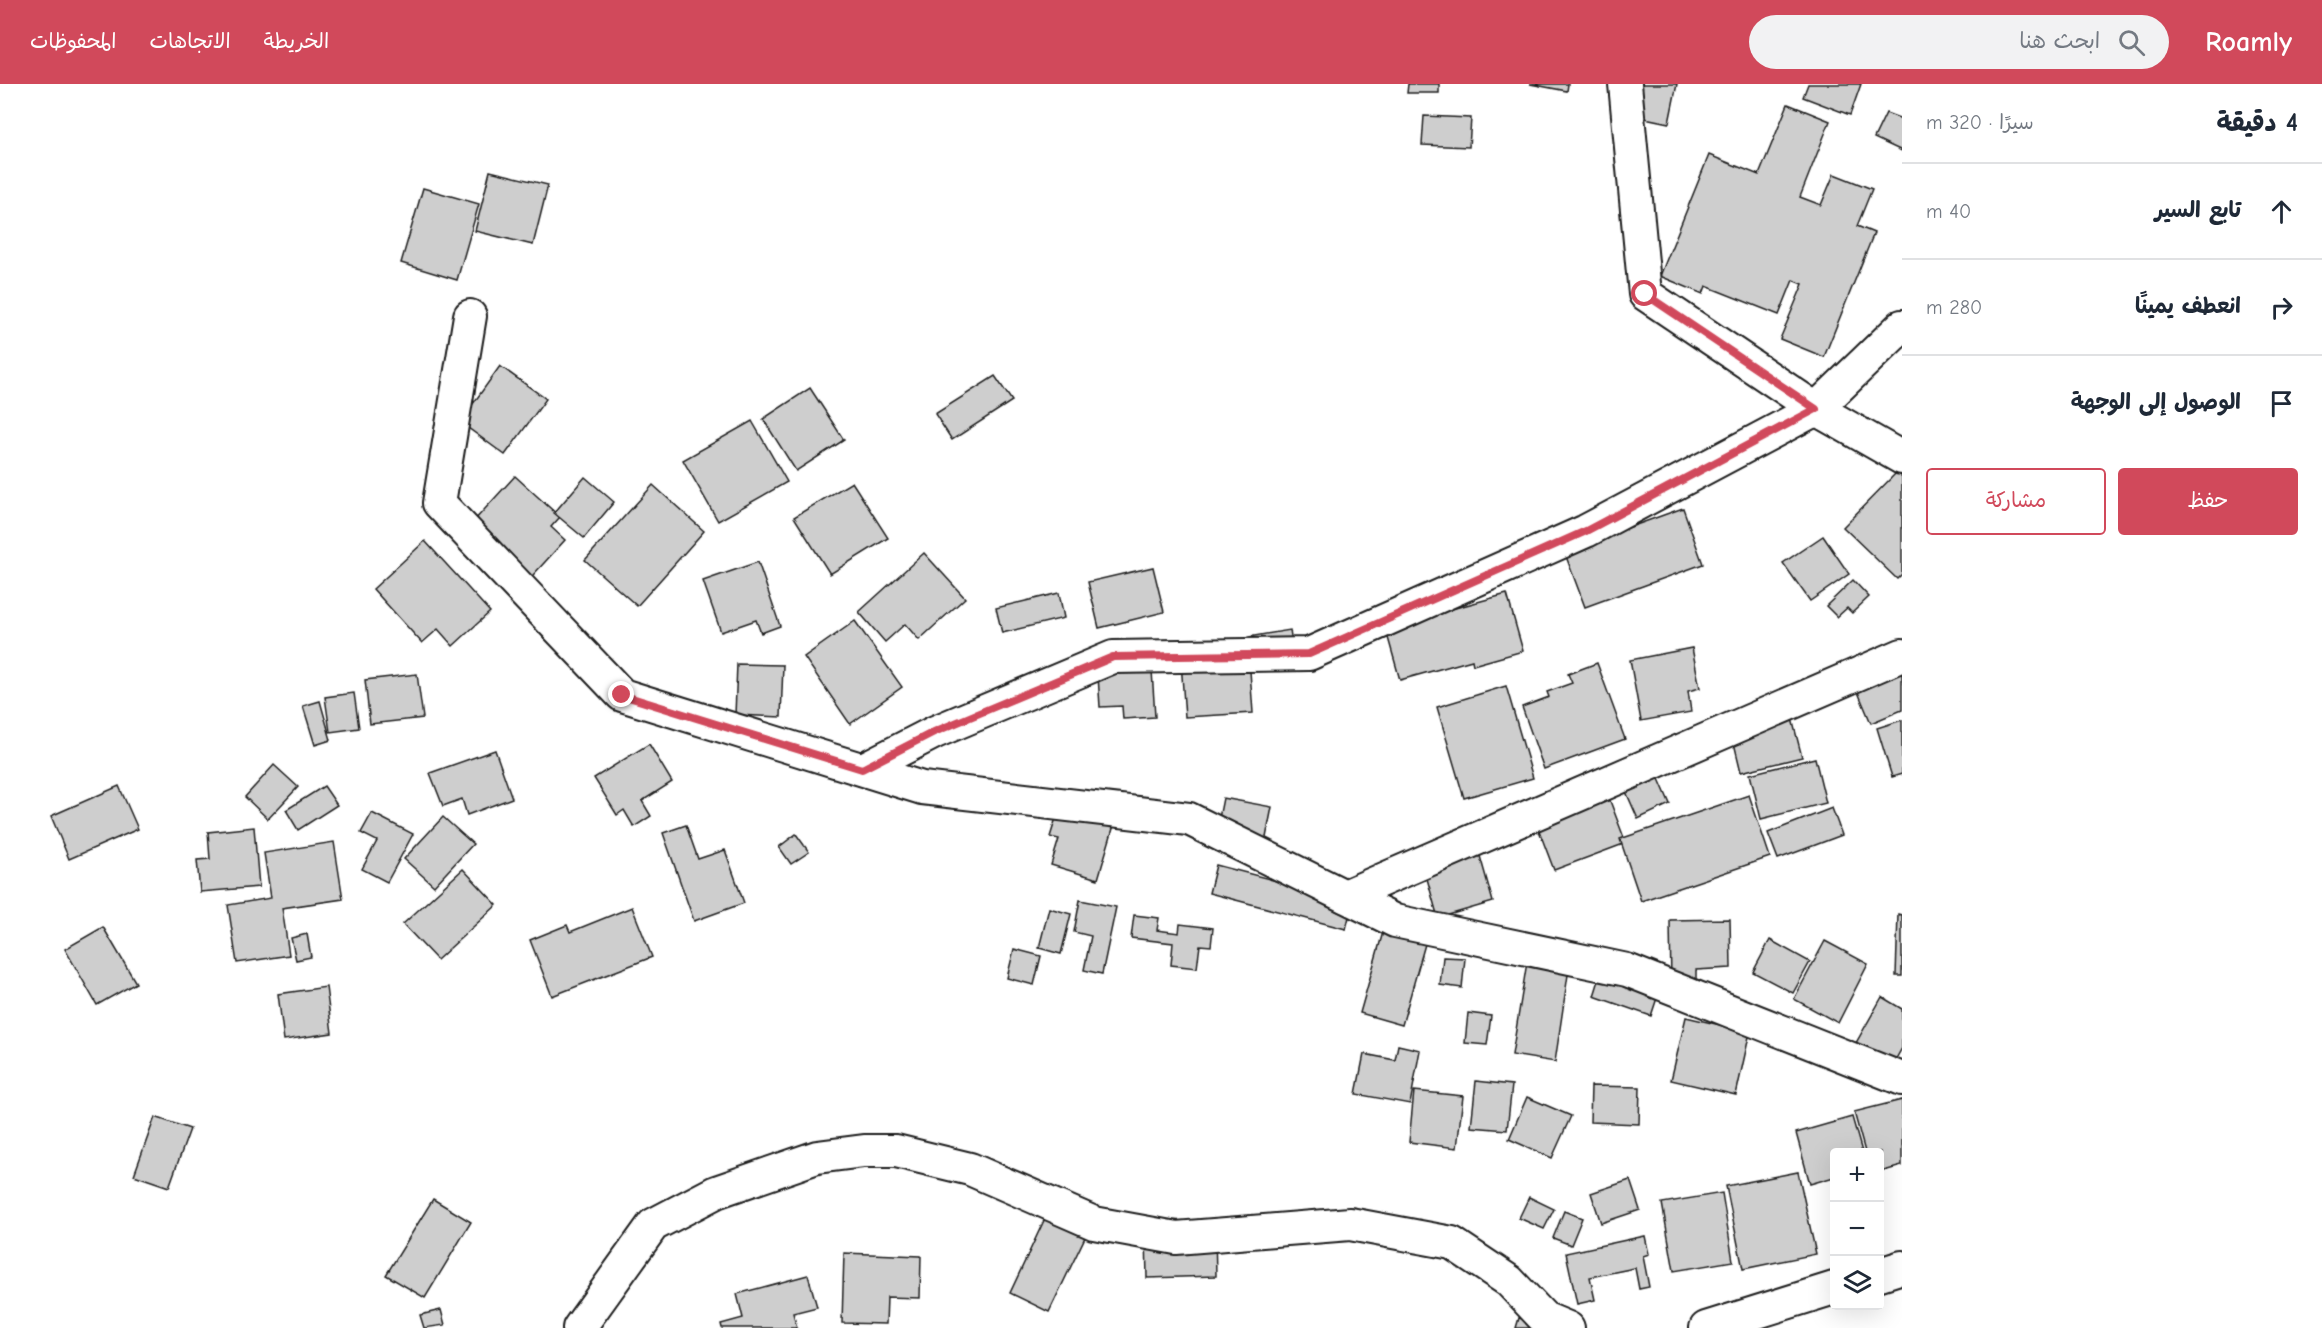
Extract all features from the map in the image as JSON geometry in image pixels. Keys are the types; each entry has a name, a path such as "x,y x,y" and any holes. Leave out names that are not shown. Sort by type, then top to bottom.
{"street":[{"path":"1625,84 1645,294 1816,409 1902,458"},
{"path":"470,316 439,503 622,695 922,788 1189,819 1395,921 1627,970 1902,1080"},
{"path":"862,769 934,732 1113,657 1309,654 1586,531 1816,409 1902,326"},
{"path":"1346,896 1902,656"},
{"path":"579,1328 653,1225 728,1188 817,1157 864,1151 896,1151 970,1169 1094,1223 1176,1238 1350,1224 1452,1243 1509,1281 1544,1318 1569,1328"},
{"path":"1884,1273 1902,1267"},
{"path":"1706,1328 1830,1289"}],"building":[{"path":"1408,84 1439,84 1439,93 1407,93"},
{"path":"1530,84 1568,84 1567,91"},
{"path":"1617,84 1677,84 1669,123 1611,111"},
{"path":"1808,84 1861,84 1850,115 1803,97"},
{"path":"1788,104 1830,121 1800,197 1821,205 1834,174 1872,189 1857,226 1874,233 1824,357 1780,339 1803,284 1793,280 1779,315 1706,286 1703,294 1660,276 1709,155 1759,175"},
{"path":"1886,113 1902,119 1902,151 1874,138"},
{"path":"1424,116 1471,118 1469,147 1422,145"},
{"path":"490,171 548,185 533,245 475,231"},
{"path":"423,188 479,204 457,280 401,263"},
{"path":"500,366 546,399 505,455 460,422"},
{"path":"995,376 1012,401 952,440 935,414"},
{"path":"810,388 844,440 796,471 763,419"},
{"path":"752,421 787,482 718,521 683,460"},
{"path":"1897,472 1902,477 1902,574 1897,579 1843,527"},
{"path":"515,476 560,517 551,527 565,540 523,586 463,533"},
{"path":"585,477 614,502 584,538 554,513"},
{"path":"852,482 888,538 830,574 794,517"},
{"path":"653,485 704,531 637,606 585,560"},
{"path":"1683,508 1703,564 1585,607 1564,551"},
{"path":"1823,536 1849,574 1810,601 1783,563"},
{"path":"425,541 490,612 453,646 438,629 422,643 373,589"},
{"path":"924,553 965,598 919,640 905,624 885,642 859,612"},
{"path":"758,562 780,626 761,633 756,620 721,632 703,581"},
{"path":"1153,567 1164,612 1099,628 1088,582"},
{"path":"1853,580 1869,597 1852,613 1847,608 1837,617 1826,606"},
{"path":"1059,593 1064,618 1002,633 996,608"},
{"path":"1507,594 1523,651 1473,665 1472,660 1400,680 1385,627"},
{"path":"855,621 902,687 850,724 804,657"},
{"path":"1290,630 1293,649 1251,656 1248,637"},
{"path":"1248,643 1253,713 1185,717 1180,648"},
{"path":"1692,648 1700,688 1688,691 1691,712 1641,721 1630,660"},
{"path":"1151,655 1155,717 1123,719 1122,706 1100,707 1097,659"},
{"path":"1597,663 1625,739 1544,769 1522,707 1549,697 1547,692 1572,683 1568,674"},
{"path":"737,664 783,665 781,717 735,715"},
{"path":"1902,666 1902,710 1871,723 1855,685"},
{"path":"417,674 423,718 370,724 365,680"},
{"path":"1506,686 1533,778 1464,798 1437,707"},
{"path":"354,693 359,728 330,732 325,697"},
{"path":"320,701 331,740 315,745 303,706"},
{"path":"1789,707 1802,757 1741,772 1729,722"},
{"path":"1902,720 1902,774 1892,777 1877,728"},
{"path":"649,744 672,782 642,801 651,816 634,827 624,810 617,815 594,778"},
{"path":"495,750 512,798 467,815 462,799 443,806 430,773"},
{"path":"1815,758 1826,803 1761,819 1750,774"},
{"path":"274,765 298,787 268,819 245,797"},
{"path":"1656,772 1670,804 1638,819 1624,787"},
{"path":"1604,785 1626,843 1554,870 1532,812"},
{"path":"119,786 138,829 69,859 51,816"},
{"path":"324,786 337,805 298,830 286,810"},
{"path":"1749,795 1770,857 1641,901 1620,839"},
{"path":"1223,798 1272,807 1263,853 1214,843"},
{"path":"1062,799 1117,815 1098,879 1051,865 1059,839 1050,837"},
{"path":"1832,808 1842,835 1778,859 1768,833"},
{"path":"372,813 413,834 387,882 362,869 377,841 361,833"},
{"path":"443,817 473,844 434,886 404,859"},
{"path":"686,825 698,859 725,850 744,903 694,921 663,833"},
{"path":"254,827 259,887 200,892 197,860 210,859 208,832"},
{"path":"796,834 809,852 791,864 779,847"},
{"path":"334,842 343,899 282,908 289,955 237,963 228,905 271,898 264,853"},
{"path":"1476,842 1493,902 1438,918 1421,857"},
{"path":"1216,865 1353,901 1346,929 1209,893"},
{"path":"463,869 497,905 437,960 403,924"},
{"path":"1080,900 1116,907 1102,974 1084,970 1091,936 1074,932"},
{"path":"632,907 652,957 552,996 530,940 567,925 570,932"},
{"path":"1049,908 1071,914 1061,954 1039,948"},
{"path":"1898,914 1902,915 1902,976 1896,976"},
{"path":"1134,915 1159,918 1157,930 1179,933 1180,924 1213,928 1211,946 1200,945 1197,968 1171,965 1173,943 1131,938"},
{"path":"1730,919 1731,968 1696,970 1696,982 1671,983 1670,920"},
{"path":"103,927 136,983 97,1005 65,949"},
{"path":"1383,932 1425,944 1402,1025 1360,1013"},
{"path":"307,934 311,957 296,960 291,938"},
{"path":"1770,940 1810,962 1793,993 1753,972"},
{"path":"1825,941 1868,964 1838,1023 1794,999"},
{"path":"1014,949 1041,956 1034,985 1007,978"},
{"path":"1443,957 1465,958 1462,988 1440,985"},
{"path":"1527,962 1569,968 1555,1062 1512,1055"},
{"path":"1600,977 1657,998 1651,1016 1594,996"},
{"path":"326,987 332,1033 284,1040 278,994"},
{"path":"1882,997 1902,1009 1902,1048 1889,1071 1852,1050"},
{"path":"1468,1013 1491,1016 1487,1045 1465,1043"},
{"path":"1686,1017 1750,1032 1736,1095 1671,1080"},
{"path":"1398,1045 1420,1050 1410,1104 1356,1094 1364,1054 1395,1060"},
{"path":"1476,1081 1512,1085 1507,1130 1471,1127"},
{"path":"1591,1086 1640,1087 1639,1124 1590,1122"},
{"path":"1414,1091 1463,1096 1457,1148 1409,1142"},
{"path":"1527,1097 1571,1116 1552,1158 1509,1139"},
{"path":"1902,1100 1902,1166 1884,1171 1884,1148 1864,1148 1854,1112"},
{"path":"155,1117 190,1129 169,1187 134,1175"},
{"path":"1852,1117 1861,1148 1830,1148 1830,1178 1810,1184 1796,1133"},
{"path":"1798,1172 1816,1254 1743,1269 1726,1186"},
{"path":"1630,1180 1640,1210 1601,1223 1591,1193"},
{"path":"1722,1193 1733,1261 1674,1271 1662,1203"},
{"path":"1529,1197 1554,1209 1544,1229 1519,1218"},
{"path":"433,1199 471,1222 425,1298 386,1275"},
{"path":"1564,1211 1582,1218 1571,1245 1553,1238"},
{"path":"1047,1214 1087,1233 1049,1312 1010,1293"},
{"path":"1215,1233 1216,1276 1147,1278 1146,1235"},
{"path":"1645,1236 1649,1254 1643,1256 1649,1287 1639,1289 1635,1268 1590,1277 1595,1300 1577,1304 1566,1253"},
{"path":"844,1253 921,1256 920,1298 887,1297 886,1324 842,1323"},
{"path":"808,1275 817,1307 793,1313 797,1328 722,1328 721,1324 743,1318 737,1294"},
{"path":"441,1310 445,1325 424,1328 420,1315"},
{"path":"1519,1318 1553,1327 1553,1328 1516,1328"}],"route":[{"path":"622,695 862,769 934,732 1113,657 1309,654 1586,531 1816,409 1645,294"}]}
